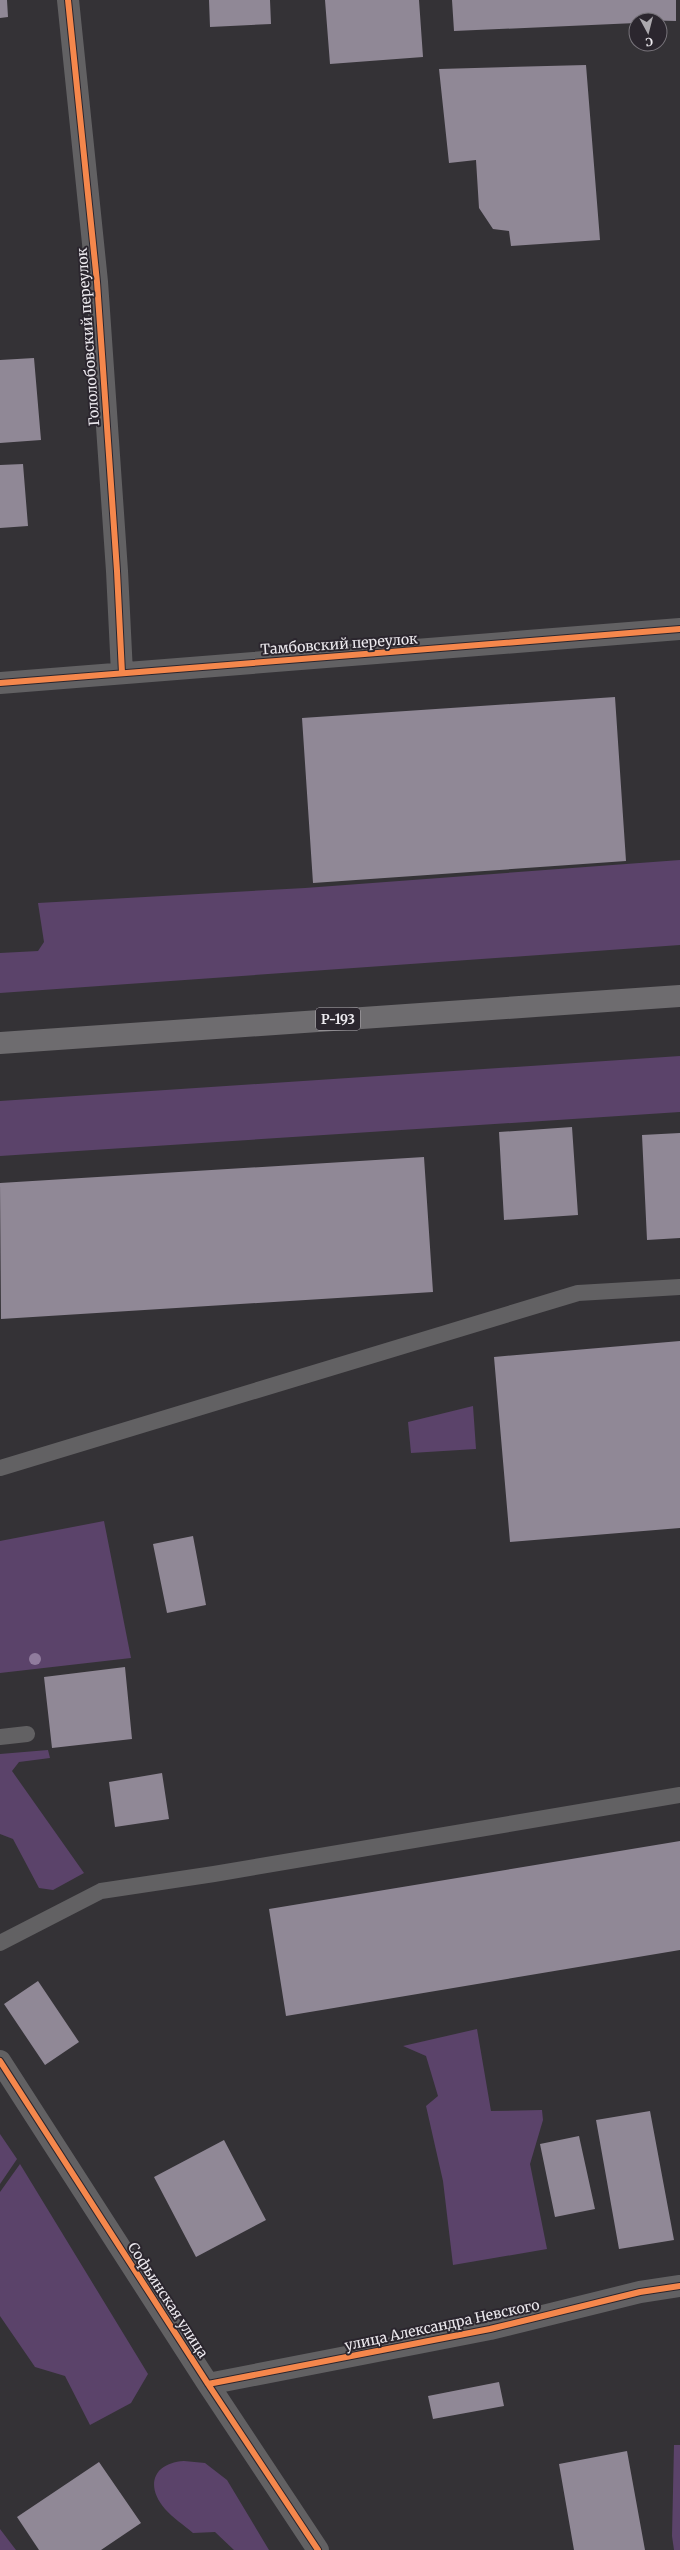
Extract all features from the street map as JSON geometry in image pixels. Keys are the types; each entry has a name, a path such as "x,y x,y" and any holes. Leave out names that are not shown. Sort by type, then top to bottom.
{"highway":[{"name":"Р-193","path":"0,1043 680,996"}],"street":[{"name":"Гололобовский переулок","path":"68,0 97,282 117,571 122,673"},
{"name":"Тамбовский переулок","path":"0,683 680,629"},
{"name":"Софьинская улица","path":"0,2061 208,2384 318,2550"},
{"name":"улица Александра Невского","path":"208,2384 490,2329 640,2292 680,2286"}],"lane":[{"path":"0,1468 578,1294 680,1287"},
{"path":"0,1737 26,1734"},
{"path":"0,1943 101,1891 214,1874 680,1795"}],"shaded area":[{"path":"680,860 680,945 0,993 0,953 38,951 44,942 38,903 305,888"},
{"path":"680,1056 680,1112 0,1156 0,1101"},
{"path":"473,1406 476,1449 411,1453 408,1422"},
{"path":"104,1521 131,1658 0,1673 0,1541"},
{"path":"48,1750 50,1758 19,1762 12,1771 84,1873 53,1890 39,1888 13,1839 0,1834 0,1754"},
{"path":"477,2029 491,2111 542,2110 543,2120 530,2164 547,2249 453,2265 443,2181 426,2106 438,2096 426,2056 403,2046"},
{"path":"0,2134 17,2159 0,2184"},
{"path":"20,2164 148,2374 131,2403 90,2425 65,2376 35,2367 0,2316 0,2192"},
{"path":"674,2445 680,2445 680,2550 674,2550 672,2536"},
{"path":"184,2461 205,2463 227,2480 269,2550 234,2550 215,2532 193,2533 165,2509 155,2492 155,2477 165,2466"},
{"path":"0,2529 16,2550 0,2550"}],"building":[{"path":"0,0 7,0 8,17 0,18"},
{"path":"209,0 270,0 271,24 210,27"},
{"path":"325,0 419,0 423,57 330,64"},
{"path":"452,0 676,0 676,21 668,21 668,12 628,12 628,23 454,31"},
{"path":"586,65 600,240 511,246 509,231 493,229 479,208 476,160 449,163 439,69"},
{"path":"34,358 41,440 0,443 0,360"},
{"path":"23,464 28,526 0,528 0,465"},
{"path":"615,697 626,861 313,883 302,718"},
{"path":"572,1127 578,1215 504,1220 499,1132"},
{"path":"680,1133 680,1238 647,1240 642,1135"},
{"path":"424,1157 433,1292 1,1319 0,1183"},
{"path":"680,1341 680,1528 510,1542 494,1357"},
{"path":"193,1536 206,1605 167,1613 153,1544"},
{"path":"125,1667 132,1739 52,1748 44,1677"},
{"path":"162,1773 169,1819 115,1827 109,1782"},
{"path":"680,1841 680,1950 286,2016 269,1909"},
{"path":"38,1981 79,2042 45,2065 4,2004"},
{"path":"650,2111 674,2240 619,2249 596,2120"},
{"path":"579,2136 595,2209 555,2217 540,2144"},
{"path":"224,2140 266,2220 196,2257 154,2177"},
{"path":"499,2382 504,2406 433,2419 428,2396"},
{"path":"627,2451 645,2550 574,2550 559,2464"},
{"path":"99,2462 141,2523 101,2550 39,2550 17,2517"}],"cycle path":[{"path":"68,0 97,282 117,571 122,673"},
{"path":"0,683 680,629"},
{"path":"0,2061 208,2384 318,2550"},
{"path":"208,2384 490,2329 640,2292 680,2286"}]}
